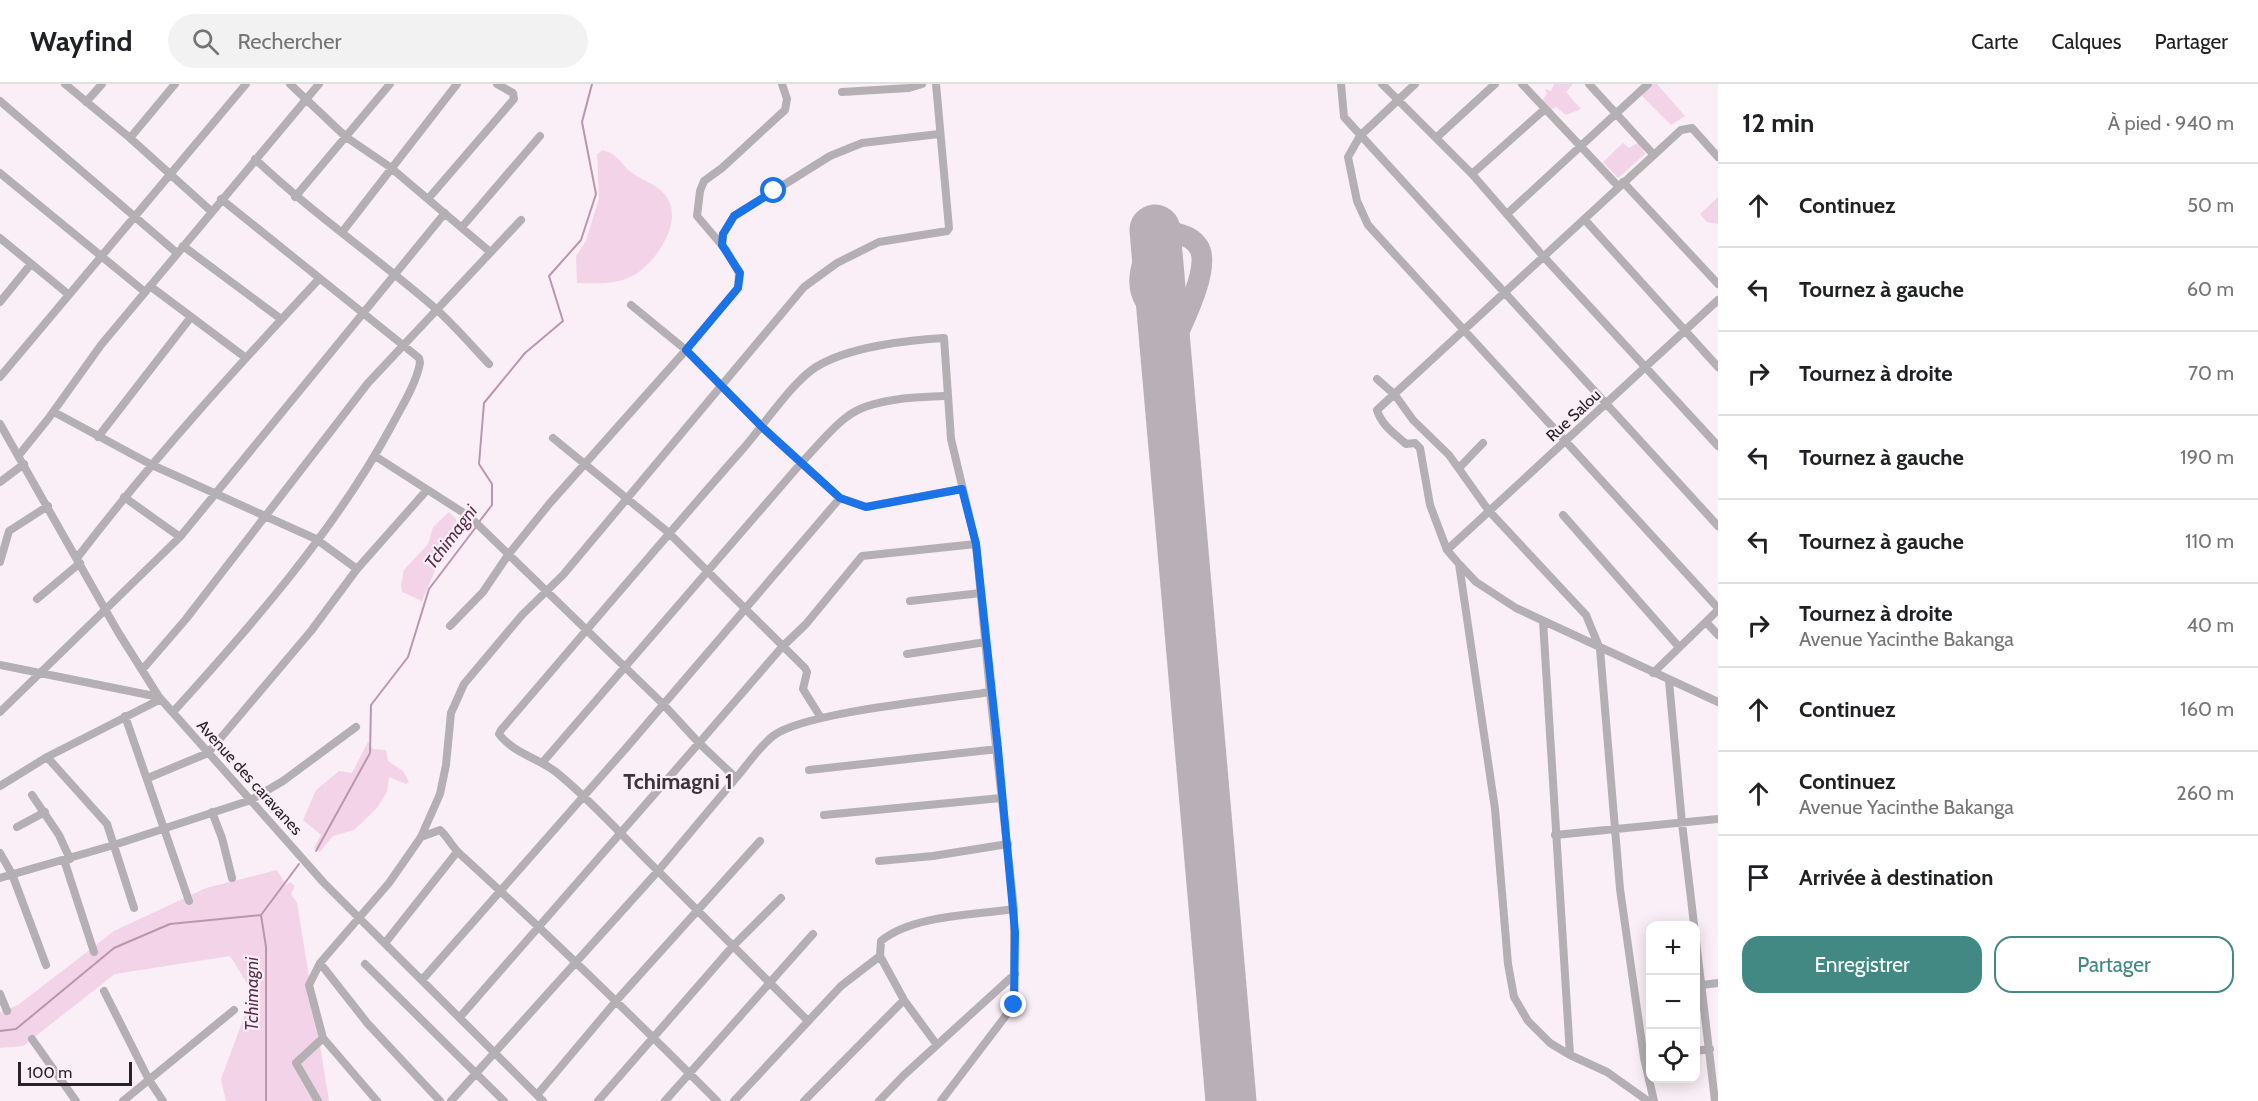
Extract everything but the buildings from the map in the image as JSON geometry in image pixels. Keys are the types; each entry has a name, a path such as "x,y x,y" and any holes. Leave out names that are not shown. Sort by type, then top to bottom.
{"street":[{"path":"65,84 211,210"},
{"path":"86,102 102,84"},
{"path":"130,138 175,84"},
{"path":"0,377 246,84"},
{"path":"290,84 346,137 390,167 489,251"},
{"path":"19,455 54,412 101,345 211,210 320,84"},
{"path":"295,197 390,84"},
{"path":"343,231 390,167 457,84"},
{"path":"428,199 514,99 513,93 497,84"},
{"path":"450,626 483,592 508,555 585,462 686,350 738,288 740,273 722,245 707,231 697,216 700,191 704,181 736,156 785,110 787,99 782,84"},
{"path":"842,92 909,88 922,84"},
{"path":"377,1101 323,1038 309,985 320,963 389,883 421,837 440,794 446,765 451,713 456,698 464,684 545,590 563,575 804,287 856,251 879,242 947,231 949,228 936,84"},
{"path":"1341,84 1344,117 1360,136 1718,526"},
{"path":"1382,84 1472,174 1543,256 1718,446"},
{"path":"1415,84 1360,136 1348,157 1357,201 1368,225 1462,331 1568,441 1718,609 1653,673"},
{"path":"1436,138 1495,84"},
{"path":"1522,84 1579,148 1621,184 1718,284"},
{"path":"1589,84 1653,154"},
{"path":"1507,214 1648,84"},
{"path":"0,101 135,216 281,320"},
{"path":"1472,174 1545,109"},
{"path":"1718,157 1688,127 1681,130 1377,410 1380,420 1406,444 1415,443 1420,448 1430,505 1447,550 1492,594 1600,649 1718,702"},
{"path":"722,245 723,234 734,216 830,156 862,143 939,134"},
{"path":"462,227 540,136"},
{"path":"255,159 295,197 343,231 436,309 489,364"},
{"path":"0,173 101,254 246,358"},
{"path":"172,712 262,610 316,539 375,456 419,368 419,358 221,199"},
{"path":"0,712 180,537 445,213"},
{"path":"142,670 186,619 264,516 402,345 489,251 521,220"},
{"path":"1585,220 1718,367"},
{"path":"0,238 68,294"},
{"path":"0,302 31,264"},
{"path":"37,599 78,561 124,497 319,279"},
{"name":"Rue Salou","path":"1447,550 1568,441 1645,366 1718,300"},
{"path":"632,305 686,350 762,427 840,498 866,507 962,489"},
{"path":"98,437 191,317"},
{"path":"807,1020 556,772 523,754 499,734 806,374 824,362 873,348 944,338 951,439 976,544 1014,909 1015,974 1014,1005 940,1101"},
{"path":"1377,379 1395,395 1413,420 1459,468 1489,511 1586,615 1597,635 1600,649 1613,829 1646,1050"},
{"path":"542,763 802,462 848,416 860,409 918,397 947,396"},
{"path":"54,412 152,465 316,539 357,569"},
{"name":"Avenue des caravanes","path":"0,423 106,611 160,698 324,883 540,1098"},
{"path":"553,438 669,533 805,668 807,672 803,688 821,718"},
{"path":"1459,468 1484,443"},
{"path":"375,456 426,491 470,517 736,778"},
{"path":"0,482 24,464"},
{"path":"148,778 208,753 311,632 357,569 426,491"},
{"path":"124,497 180,537"},
{"path":"422,980 840,498"},
{"path":"0,562 9,531 48,506"},
{"path":"1563,515 1679,647"},
{"path":"460,1017 618,833 782,647 806,624 862,556 976,544"},
{"path":"1459,564 1495,809 1512,989 1535,1029 1570,1055 1607,1072 1648,1101"},
{"path":"909,601 981,593"},
{"path":"1543,621 1570,1055"},
{"path":"1706,622 1718,635"},
{"path":"907,654 986,642"},
{"path":"0,665 160,698"},
{"path":"1669,681 1682,823 1702,986 1712,1043 1716,1100"},
{"path":"451,1101 576,964 773,736 821,718 990,692"},
{"path":"0,786 47,757 160,698"},
{"path":"125,716 189,901"},
{"path":"0,878 114,845 251,800 283,781 356,727"},
{"path":"809,770 998,749"},
{"path":"47,757 107,824 134,908"},
{"path":"32,795 45,812 67,859 94,952"},
{"path":"824,815 1001,798"},
{"path":"17,827 45,812"},
{"path":"212,812 222,838 232,878"},
{"path":"1555,835 1718,819"},
{"path":"421,837 440,830 457,852 539,926 717,1101"},
{"path":"540,1098 616,1000 760,841"},
{"path":"879,861 933,856 1008,844"},
{"path":"385,943 457,852"},
{"path":"0,853 12,874 46,965"},
{"path":"598,1101 733,946 781,898"},
{"path":"937,1046 904,1000 880,956 881,941 893,931 924,922 1014,909"},
{"path":"665,1101 813,934"},
{"path":"734,1101 841,986 880,956"},
{"path":"320,963 368,1024 440,1101"},
{"path":"365,964 504,1101"},
{"path":"879,1101 1015,974"},
{"path":"1702,986 1718,983"},
{"path":"104,991 149,1080 163,1101"},
{"path":"0,994 7,1011"},
{"path":"804,1101 904,1000"},
{"path":"123,1101 234,1010"},
{"path":"318,1101 296,1063 323,1038"},
{"path":"32,1039 76,1101"},
{"path":"1651,1083 1654,1101"}],"shaded area":[{"path":"1554,84 1573,84 1566,92 1581,109 1566,115 1556,107 1552,109 1556,115 1541,102 1547,94 1545,89 1551,91"},
{"path":"1653,84 1657,84 1685,116 1671,125 1640,94"},
{"path":"1639,142 1645,154 1618,178 1603,162 1623,143 1629,148"},
{"path":"603,150 616,157 631,172 665,194 672,209 671,221 663,245 646,266 637,273 616,282 577,283 576,256 586,241 599,198 597,154"},
{"path":"1718,197 1718,224 1707,222 1700,214"},
{"path":"449,512 456,519 456,523 421,603 420,600 402,592 404,570 428,544 433,527"},
{"path":"368,742 373,749 386,750 388,761 403,771 409,782 406,784 389,777 387,792 377,808 354,830 333,836 320,852 314,848 321,835 303,820 316,790 339,771 352,773"},
{"path":"277,870 286,885 290,882 295,886 291,894 297,903 329,1101 226,1101 221,1079 253,993 230,956 115,974 23,1046 0,1048 0,1012 18,1005 114,931 206,888"}],"waterway":[{"name":"Tchimagni","path":"479,522 492,505 492,484 479,464 484,403 525,353 563,321 549,276 581,240 596,194 582,122 592,84"},
{"name":"Tchimagni","path":"316,851 370,753 371,705 408,657 429,589 476,527"},
{"name":"Tchimagni","path":"266,1101 266,947 261,915 299,864"},
{"path":"0,1031 16,1029 114,948 170,924 261,915"}],"taxiway":[{"path":"1163,319 1151,309 1144,299 1140,278 1145,255 1155,230 1190,238 1198,246 1202,256 1198,285 1166,360"}],"runway":[{"path":"1155,230 1231,1101"}],"district":[{"name":"Tchimagni 1","path":"678,781"}],"route":[{"path":"774,191 734,216 728,224 723,234 722,245 740,273 738,288 686,350 762,427 840,498 866,507 962,489 976,544 990,692 998,749 1001,798 1008,844 1016,953 1014,1005"}]}
